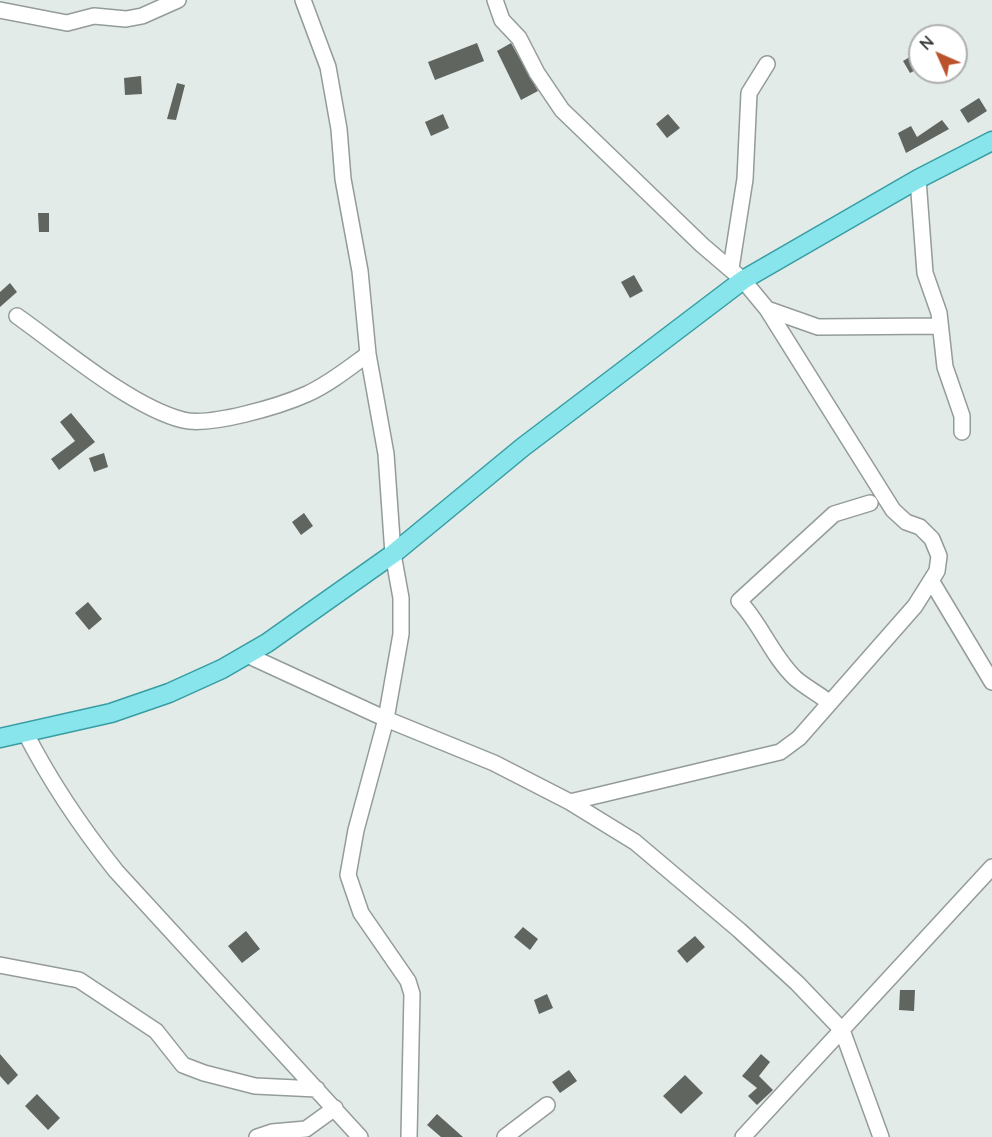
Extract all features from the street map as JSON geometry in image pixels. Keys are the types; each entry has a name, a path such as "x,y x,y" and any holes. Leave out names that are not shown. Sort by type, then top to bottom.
{"main road":[{"path":"0,738 111,713 160,696 222,669 247,655 311,615 393,554 737,274 992,141"}],"street":[{"path":"0,10 67,23 94,16 126,19 142,16 177,0"},
{"path":"303,0 328,68 339,129 343,179 360,271 368,354 386,454 393,554 401,598 401,634 386,719 356,830 348,875 361,913 408,981 412,994 409,1137"},
{"path":"495,0 502,20 519,38 537,74 561,110 702,245 737,274 767,309 893,510 906,522 920,527 932,539 939,556 937,571 932,582 915,606 799,738 780,752 570,802"},
{"path":"737,274 745,179 748,93 767,64"},
{"path":"918,179 925,273 939,313 945,367 962,416 962,432"},
{"path":"767,309 818,327 940,327"},
{"path":"17,316 107,381 150,406 182,420 204,423 306,394 339,375 368,354"},
{"path":"830,703 795,678 772,648 755,618 740,601 834,514 870,503"},
{"path":"932,582 992,681"},
{"path":"247,655 386,719 484,759 570,802 635,842 739,930 842,1030 881,1137"},
{"path":"25,732 50,780 81,826 116,871 360,1137"},
{"path":"743,1137 992,867"},
{"path":"0,965 79,980 156,1031 183,1065 204,1073 255,1086 317,1089"},
{"path":"506,1137 548,1105"},
{"path":"257,1137 272,1132 306,1129 335,1108"}],"building":[{"path":"477,43 484,61 435,80 428,62"},
{"path":"511,43 538,91 521,100 497,51"},
{"path":"908,58 908,70 903,61"},
{"path":"141,76 142,94 125,95 124,78"},
{"path":"177,83 185,85 176,120 167,119"},
{"path":"979,98 987,111 968,123 960,110"},
{"path":"443,114 449,128 431,136 425,122"},
{"path":"668,114 680,128 667,138 656,124"},
{"path":"942,120 949,129 906,153 898,133 911,126 917,137"},
{"path":"38,213 49,213 49,232 39,232"},
{"path":"634,275 643,291 630,298 621,282"},
{"path":"10,283 17,292 0,307 0,292"},
{"path":"71,413 95,442 59,470 51,459 75,441 60,422"},
{"path":"104,453 108,467 94,472 89,458"},
{"path":"304,513 313,526 301,535 292,522"},
{"path":"88,602 102,619 89,630 75,613"},
{"path":"523,927 538,939 530,950 514,937"},
{"path":"246,931 260,949 242,963 228,946"},
{"path":"695,936 705,947 687,963 677,951"},
{"path":"900,990 915,990 914,1011 899,1010"},
{"path":"547,994 553,1008 539,1014 534,1000"},
{"path":"0,1054 18,1075 8,1085 0,1076"},
{"path":"761,1054 770,1062 759,1076 773,1090 757,1105 748,1096 757,1088 742,1076"},
{"path":"569,1070 577,1081 560,1093 552,1082"},
{"path":"685,1075 703,1093 681,1114 663,1096"},
{"path":"37,1094 60,1118 48,1130 25,1106"},
{"path":"437,1114 463,1137 441,1137 427,1125"}]}
